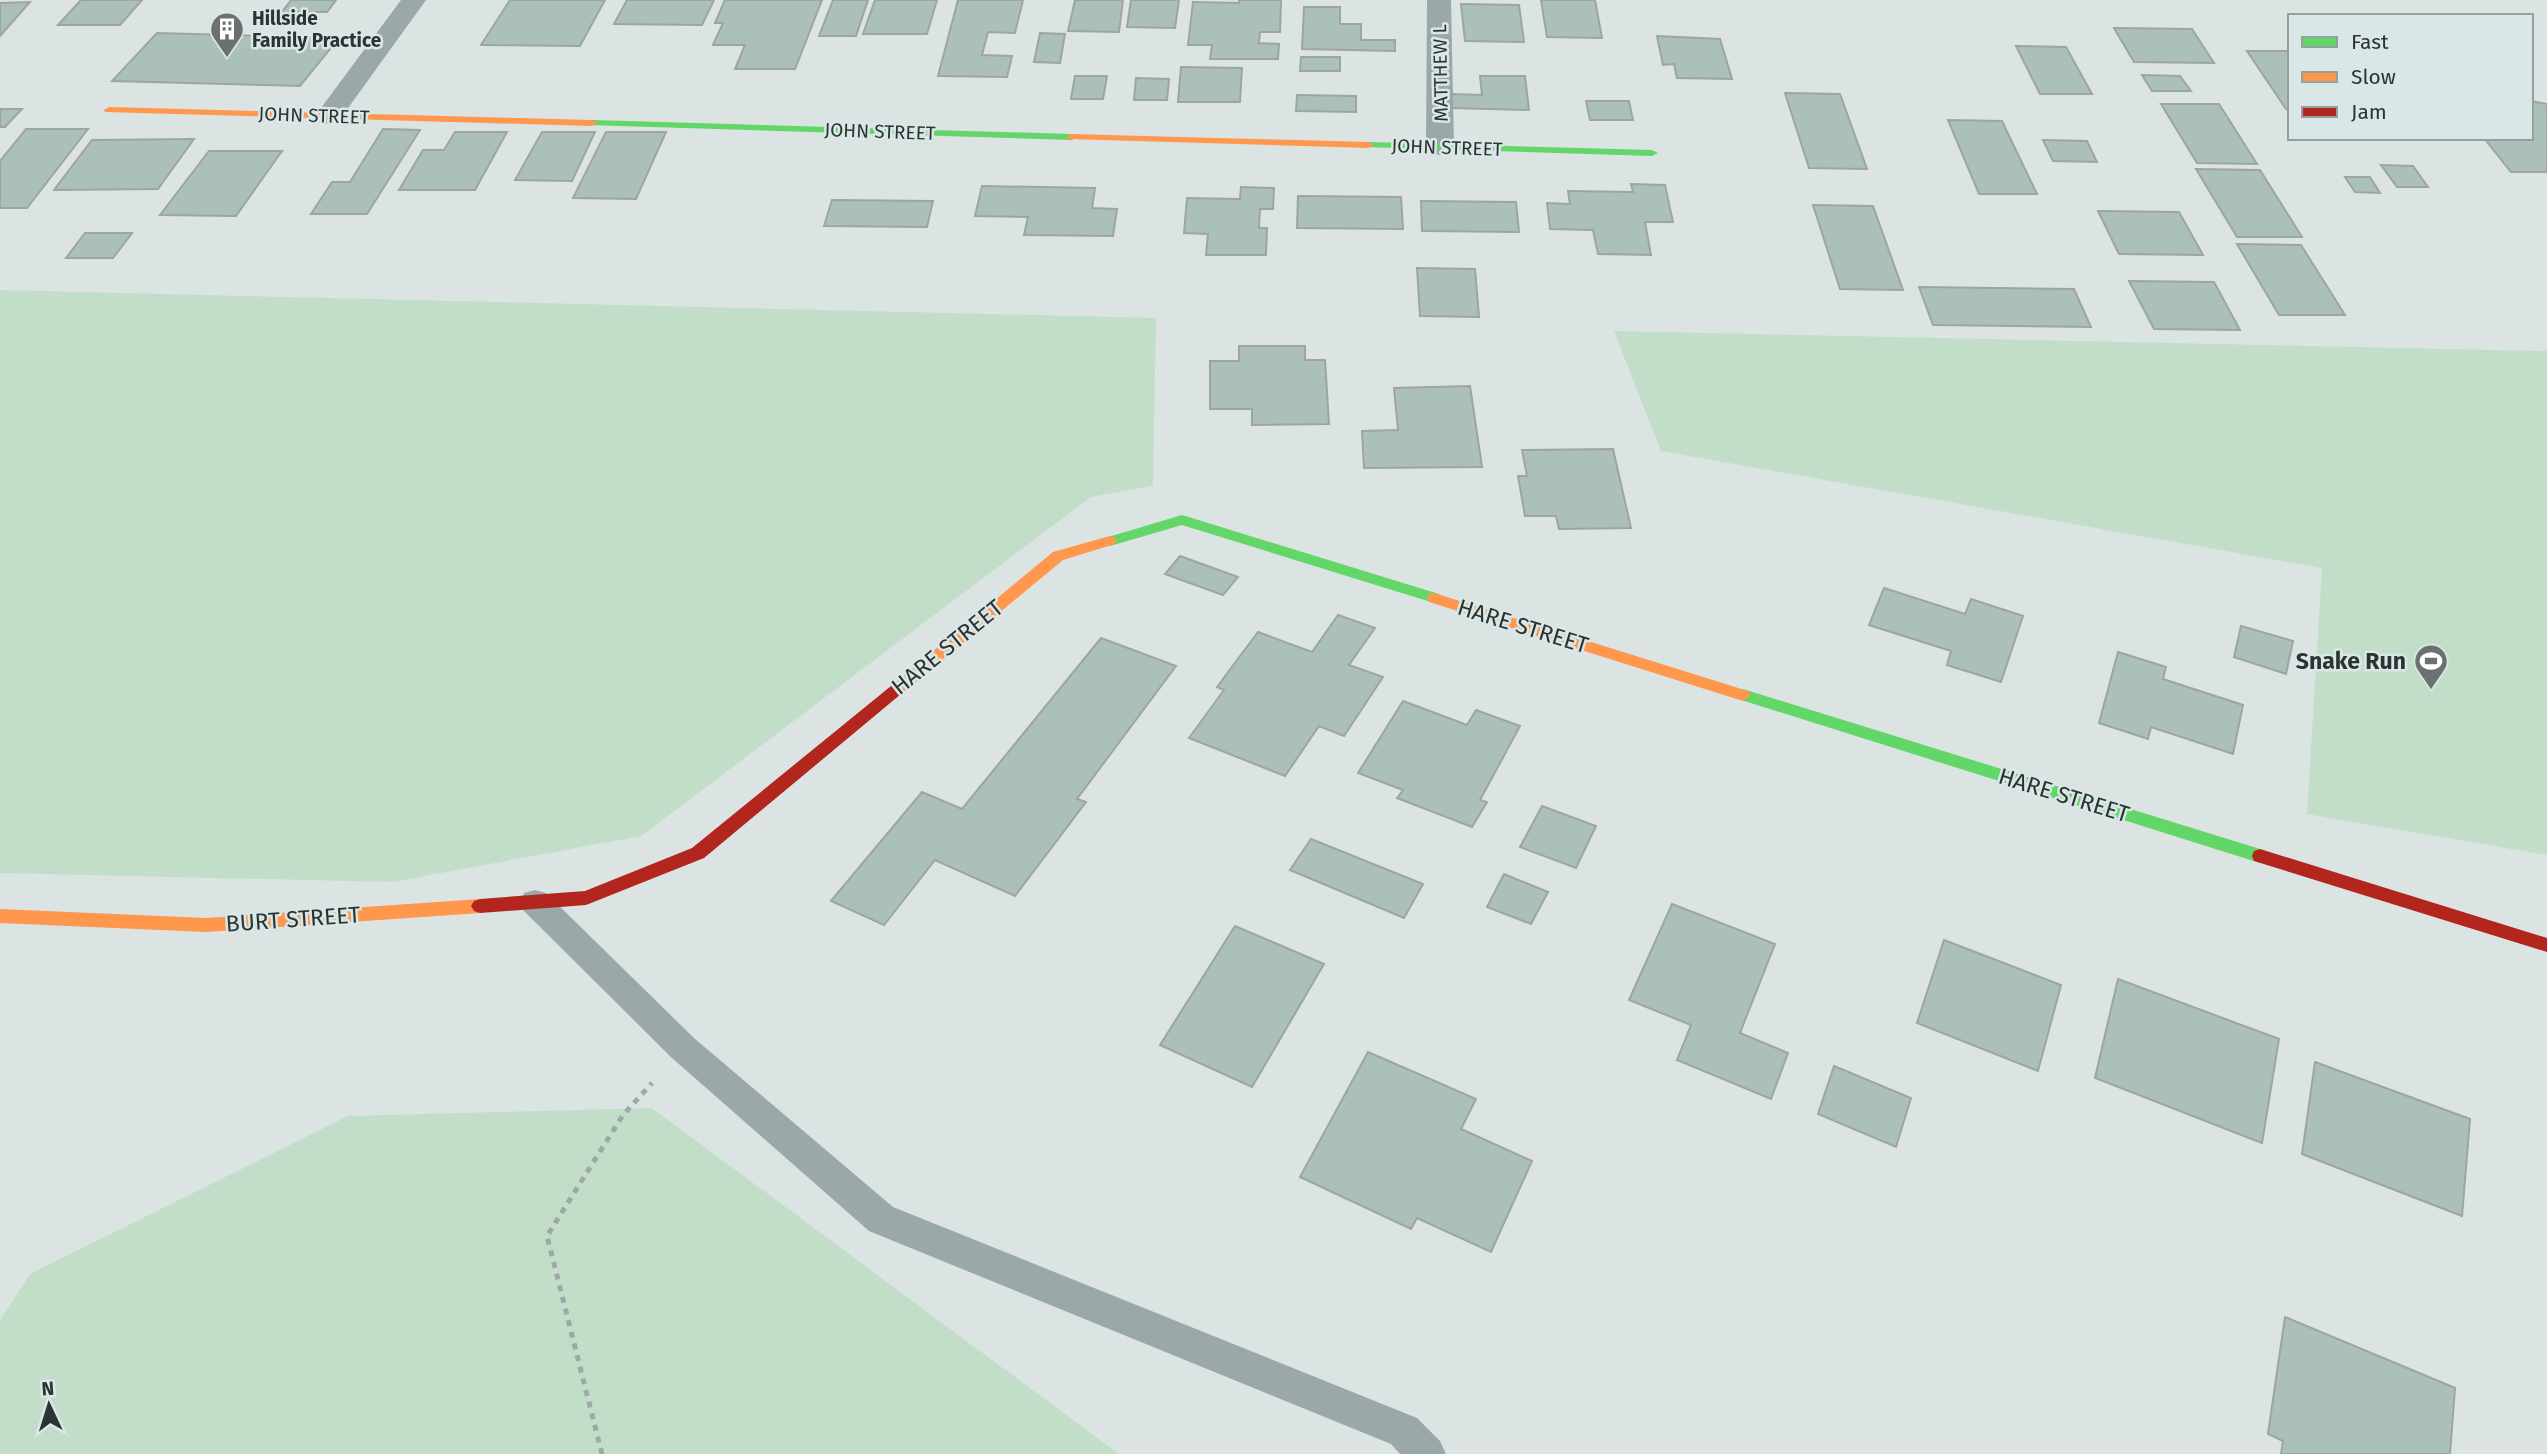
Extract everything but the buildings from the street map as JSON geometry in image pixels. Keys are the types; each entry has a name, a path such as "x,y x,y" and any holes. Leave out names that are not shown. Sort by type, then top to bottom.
{"street":[{"path":"328,116 414,0"},
{"name":"MATTHEW L","path":"1439,0 1440,147"},
{"name":"JOHN STREET","path":"109,110 1652,153"},
{"name":"HARE STREET","path":"586,898 698,853 1058,556 1182,520 2547,946"},
{"name":"BURT STREET","path":"0,916 206,925 586,898"}],"lane":[{"path":"535,902 683,1048 881,1219 1404,1431 1427,1454"}],"path":[{"path":"602,1454 547,1236 623,1115 683,1048"}],"green space":[{"path":"0,290 1156,318 1153,486 1091,497 641,836 392,882 0,873"},
{"name":"Snake Run","path":"1614,331 2547,351 2547,855 2307,814 2322,568 1661,451"},
{"path":"652,1108 1119,1454 0,1454 0,1321 30,1274 348,1116"}],"traffic: fast":[{"path":"592,123 1072,137"},
{"path":"1368,145 1652,153"},
{"path":"1110,541 1182,520 1434,598"},
{"path":"1743,695 2260,856"}],"traffic: slow":[{"path":"109,110 592,123"},
{"path":"1072,137 1368,145"},
{"path":"896,690 1058,556 1110,541"},
{"path":"1434,598 1743,695"},
{"path":"0,916 206,925 480,906"}],"traffic: jam":[{"path":"480,906 586,898 698,853 896,690"},
{"path":"2260,856 2547,945"}],"place":[{"name":"Hillside Family Practice","path":"227,59"},
{"name":"Snake Run","path":"2431,691"}]}
